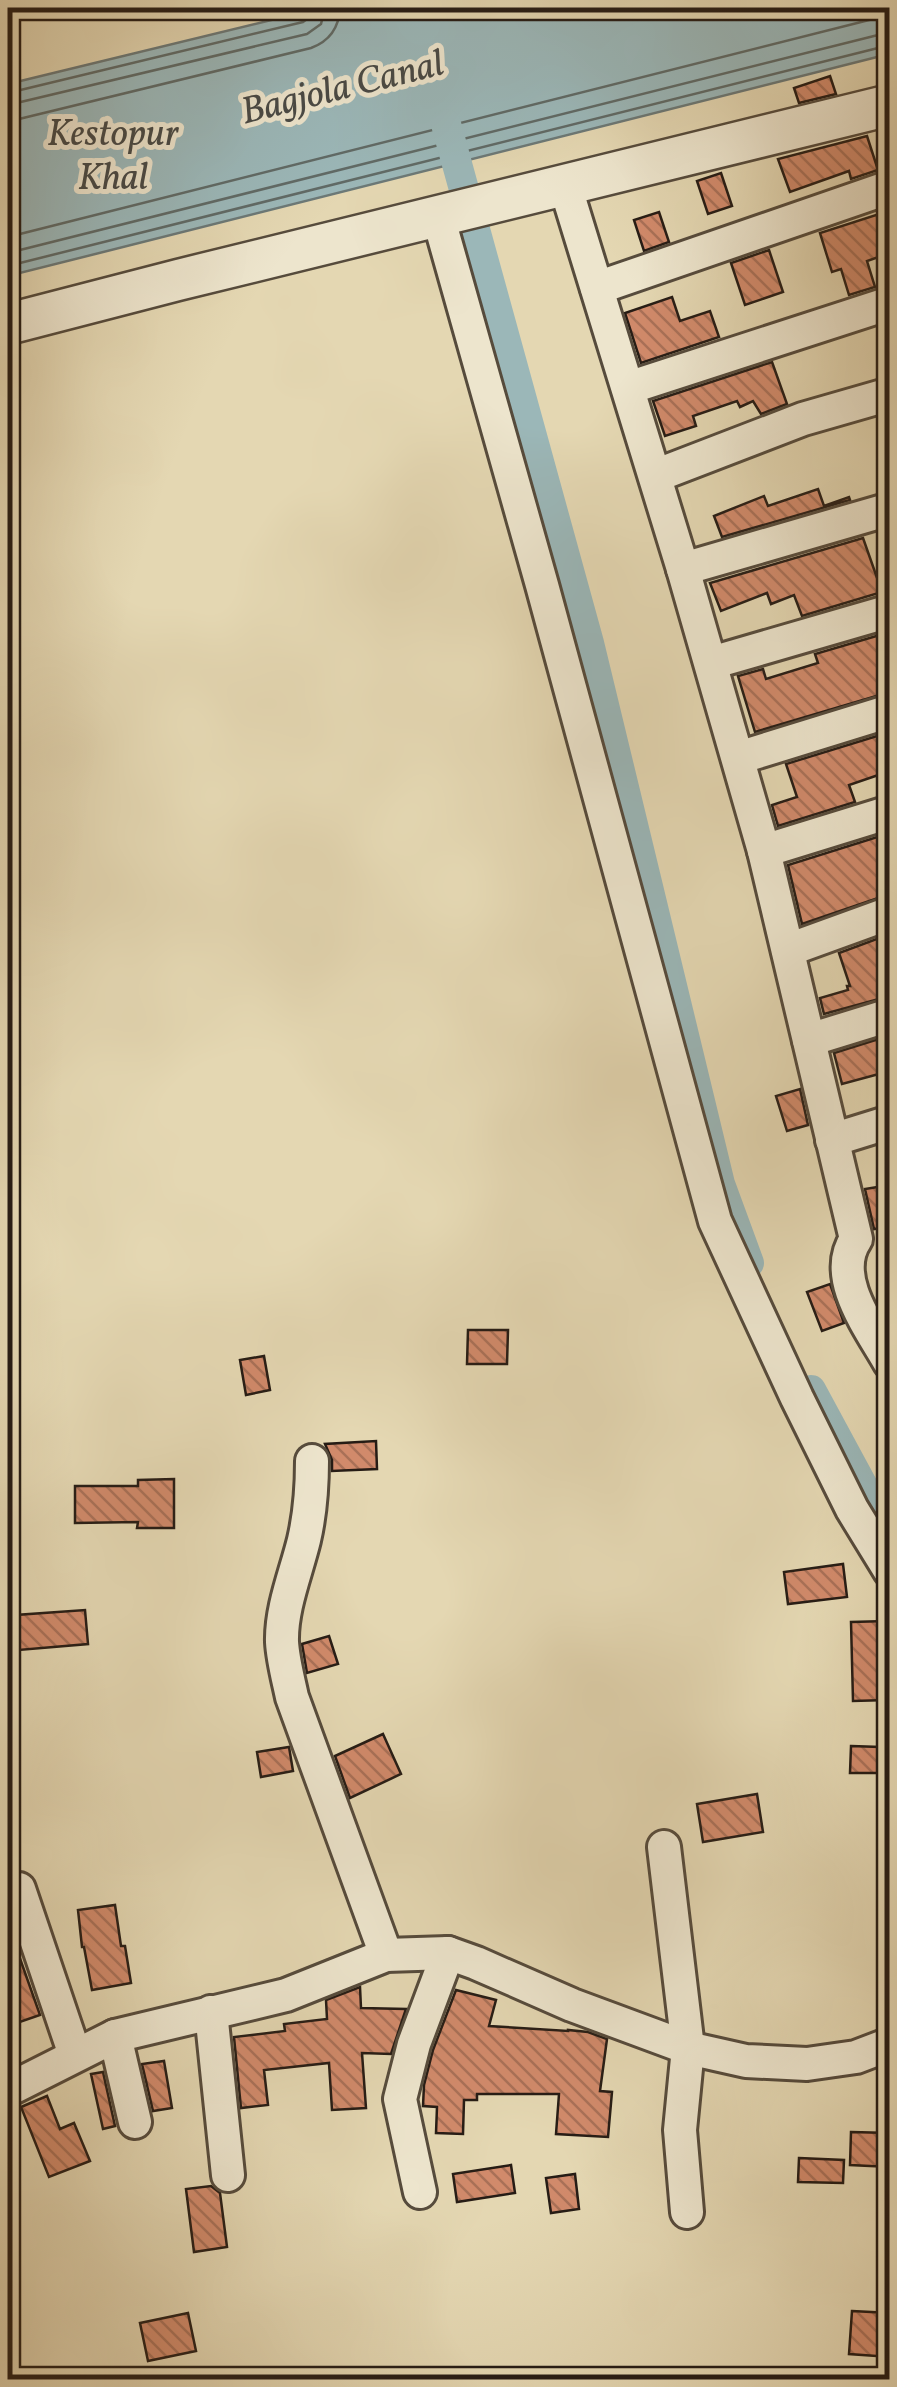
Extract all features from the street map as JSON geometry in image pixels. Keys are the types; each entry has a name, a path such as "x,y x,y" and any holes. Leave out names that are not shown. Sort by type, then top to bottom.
{"street":[{"path":"8,324 890,105"},
{"path":"565,185 684,569 764,851 856,1240 848,1251 848,1278 859,1308 890,1363"},
{"path":"597,288 890,186"},
{"path":"448,214 542,586 715,1220 852,1509 890,1571"},
{"path":"628,388 890,303"},
{"path":"655,476 803,419 890,394"},
{"path":"684,569 890,510"},
{"path":"711,664 890,611"},
{"path":"738,758 890,711"},
{"path":"764,851 890,812"},
{"path":"788,950 890,913"},
{"path":"808,1040 890,1015"},
{"path":"832,1140 890,1122"},
{"path":"312,1461 312,1495 305,1536 285,1613 285,1668 386,1954"},
{"path":"664,1847 688,2048 680,2130 687,2212"},
{"path":"19,1889 75,2055"},
{"path":"420,2192 400,2100 414,2044 448,1953"},
{"path":"8,2090 116,2036 286,1994 386,1954 448,1953 688,2048 746,2061 807,2064 856,2057 890,2044"},
{"path":"211,2012 228,2175"},
{"path":"116,2036 136,2122"}],"water":[{"name":"Kestopur Khal","path":"321,8 889,8 889,54 8,276 8,84"}],"building":[{"path":"830,76 836,94 799,103 794,88"},
{"path":"867,136 878,170 851,179 849,171 790,192 778,159"},
{"path":"721,173 732,206 708,214 697,181"},
{"path":"659,212 669,242 644,251 634,220"},
{"path":"879,214 890,253 867,261 875,287 849,295 841,269 832,272 820,233"},
{"path":"769,250 783,292 745,305 731,263"},
{"path":"672,297 680,321 710,311 719,337 641,363 625,313"},
{"path":"772,362 787,404 761,414 753,401 740,407 737,401 693,416 696,426 665,436 653,401"},
{"path":"818,489 824,506 849,497 850,500 722,537 714,516 764,496 768,506"},
{"path":"863,538 882,592 802,616 794,595 771,604 767,593 721,611 710,583"},
{"path":"890,632 890,692 755,732 738,676 763,669 766,679 818,663 815,654"},
{"path":"890,732 890,771 849,785 855,802 778,826 772,805 797,797 786,764"},
{"path":"890,833 890,894 802,924 788,865"},
{"path":"890,934 890,996 824,1014 820,998 850,986 839,953"},
{"path":"885,1037 890,1071 842,1084 834,1053"},
{"path":"800,1089 808,1125 787,1131 776,1096"},
{"path":"890,1185 890,1227 874,1229 865,1189"},
{"path":"830,1284 844,1323 822,1331 807,1292"},
{"path":"468,1330 508,1330 507,1364 467,1364"},
{"path":"264,1356 270,1390 246,1395 240,1360"},
{"path":"376,1441 377,1469 332,1471 325,1444"},
{"path":"174,1479 174,1528 137,1528 138,1522 75,1523 75,1486 138,1486 138,1480"},
{"path":"843,1564 847,1597 788,1604 784,1572"},
{"path":"85,1610 88,1644 19,1650 16,1615"},
{"path":"887,1621 888,1700 853,1701 851,1622"},
{"path":"329,1636 338,1664 307,1673 302,1644"},
{"path":"383,1734 401,1774 350,1798 335,1756"},
{"path":"851,1746 880,1747 880,1773 850,1773"},
{"path":"289,1747 293,1771 261,1777 257,1752"},
{"path":"757,1794 763,1832 703,1842 697,1804"},
{"path":"115,1905 131,1983 92,1990 78,1910"},
{"path":"12,1936 40,2015 8,2026 8,1937"},
{"path":"360,1987 361,2008 406,2009 391,2054 362,2053 366,2108 332,2110 329,2063 264,2070 268,2105 241,2108 234,2037 285,2031 284,2024 327,2019 326,2000"},
{"path":"456,1990 496,2000 489,2026 588,2032 607,2039 600,2091 612,2092 608,2137 556,2134 559,2094 477,2094 477,2100 464,2100 463,2134 436,2133 437,2107 423,2106 424,2085"},
{"path":"164,2061 172,2108 153,2111 142,2064"},
{"path":"103,2072 115,2126 103,2129 91,2074"},
{"path":"47,2096 60,2129 74,2123 90,2161 49,2177 21,2107"},
{"path":"851,2132 890,2133 890,2167 850,2165"},
{"path":"799,2158 844,2160 843,2183 798,2182"},
{"path":"511,2165 515,2193 457,2202 453,2174"},
{"path":"575,2174 579,2209 551,2213 546,2178"},
{"path":"211,2186 220,2193 227,2247 194,2252 186,2189"},
{"path":"852,2311 890,2313 890,2357 849,2354"},
{"path":"188,2313 196,2351 148,2361 140,2323"}],"waterway":[{"path":"446,124 589,643 720,1184 749,1263"},
{"path":"811,1390 890,1536"}],"water label":[{"name":"Bagjola Canal","path":"342,86"}]}
